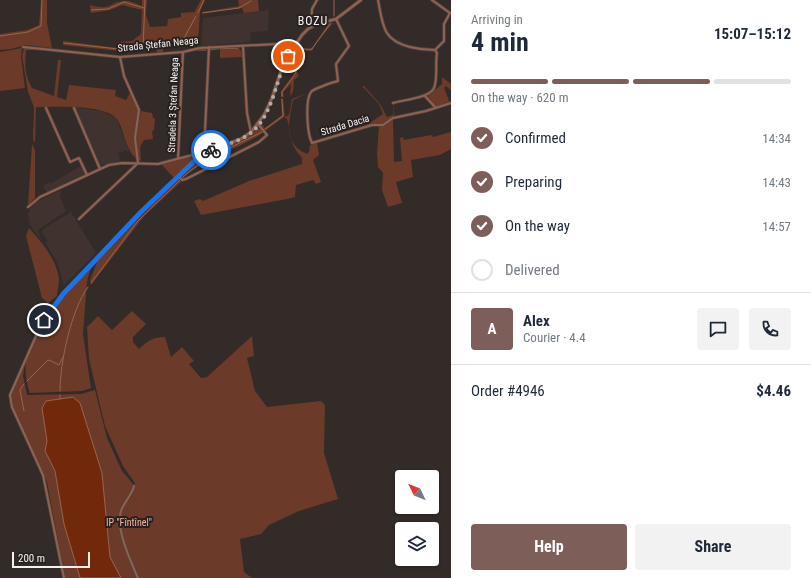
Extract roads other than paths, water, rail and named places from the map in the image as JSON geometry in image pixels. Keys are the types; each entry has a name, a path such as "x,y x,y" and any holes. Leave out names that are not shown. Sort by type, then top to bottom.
{"street":[{"path":"311,27 312,9 317,0"},
{"path":"28,208 40,197 114,164 158,164 204,152 241,139 251,132 258,124 272,98 284,62 296,43 311,27 336,19 361,0"},
{"path":"378,0 383,25 393,41 412,47 435,50 444,42 444,24 450,13 432,0"},
{"name":"Strada Dacia","path":"336,19 349,46 336,64 338,81 313,90 310,94 308,116 311,142 318,142 372,125 383,125 393,118 436,108"},
{"name":"Strada Ștefan Neaga","path":"23,47 120,57 183,52 209,47 296,43"},
{"path":"242,46 247,113 251,132"},
{"path":"64,578 43,475 12,407 10,395 40,327 64,293 141,212 179,176 201,158 204,152 209,47"},
{"path":"392,103 426,96 432,91 435,85 435,50"},
{"name":"Stradela 3 Ștefan Neaga","path":"178,159 183,52"},
{"path":"120,57 124,76 131,89 139,112 136,138 138,163"},
{"path":"426,96 436,108 451,103"},
{"path":"46,108 70,162 79,158 87,175"},
{"path":"74,108 100,169"},
{"path":"179,176 182,180 186,180 259,142 267,135 258,124"},
{"path":"79,219 138,163"},
{"path":"134,486 121,510 120,520 130,559 138,578"}],"waterway":[{"path":"0,36 28,32 41,26 42,0"},
{"path":"120,49 143,48 145,0"},
{"path":"198,13 204,0"},
{"path":"334,0 334,16"},
{"path":"203,13 239,8 251,1"},
{"path":"91,10 108,9 124,2 144,8"},
{"path":"160,46 181,44 196,16"},
{"path":"282,96 282,92 296,73 293,61 294,54 299,49 312,49 330,24"},
{"path":"64,43 118,49"},
{"path":"143,48 157,47"},
{"path":"211,49 238,48"},
{"path":"198,50 206,50"},
{"path":"265,129 283,116 282,99"},
{"path":"183,177 203,161 262,132"},
{"path":"91,283 137,222 180,180"},
{"path":"60,391 64,352 68,337 76,309 88,287"},
{"path":"27,381 47,361 49,360 59,365 63,357"},
{"path":"24,384 20,390 24,411"}],"district":[{"name":"BOZU","path":"313,21"}],"park label":[{"name":"IP \"Fîntînel\"","path":"129,522"}]}
